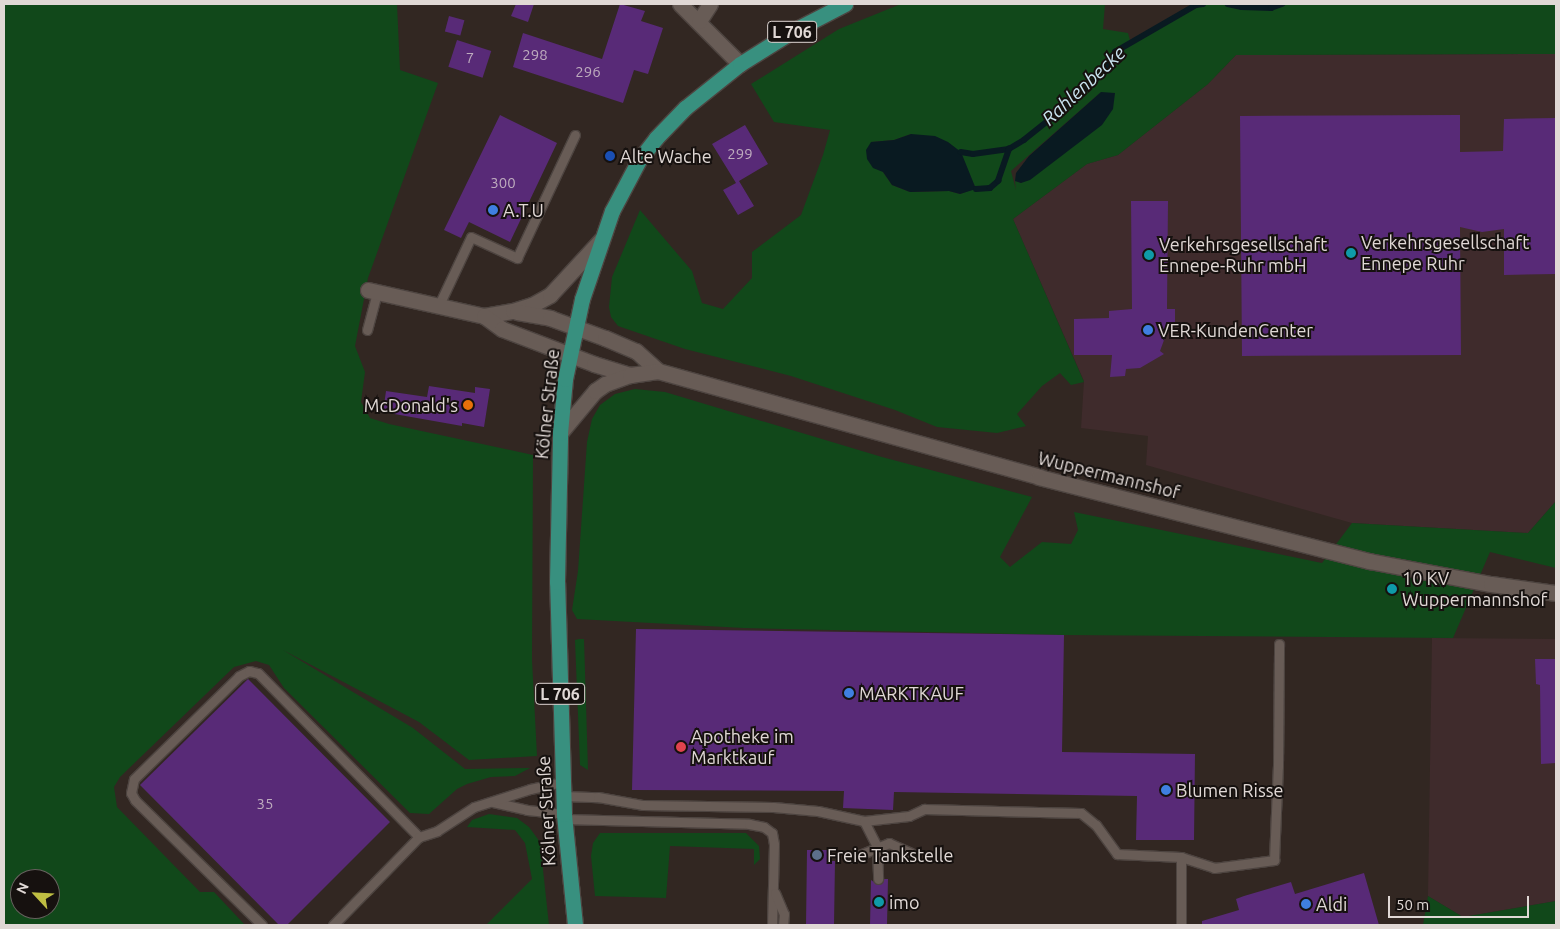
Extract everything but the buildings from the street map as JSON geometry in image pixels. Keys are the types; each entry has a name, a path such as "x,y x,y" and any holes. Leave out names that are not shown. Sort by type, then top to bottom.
{"main road":[{"name":"Kölner Straße","path":"575,925 564,817 557,628 560,433 574,327 601,240 623,189 639,160 656,138 704,91 740,64 791,32 845,4"}],"street":[{"path":"680,4 700,21 740,64"},
{"path":"700,21 710,4"},
{"name":"Wuppermannshof","path":"373,291 484,316 513,311 532,305 550,295 601,240"},
{"name":"Wuppermannshof","path":"513,311 550,318 636,351 658,371"},
{"name":"Wuppermannshof","path":"484,316 502,329 569,355 630,375"},
{"name":"Wuppermannshof","path":"560,433 595,391 605,384 630,375 658,371 1039,477 1369,561 1491,584 1556,593"}],"lane":[{"path":"438,307 471,237 517,258 575,135"},
{"path":"367,330 373,291"},
{"path":"332,925 419,837 437,831 474,807 530,789 563,789 643,805 773,807 818,811 864,821 908,816 924,809 1081,813 1096,825 1117,854 1180,857 1214,868 1274,860 1278,766 1279,644"},
{"path":"262,925 135,800 131,793 134,779 239,676 248,671 258,673 419,837"},
{"path":"493,802 564,817 749,824 764,827 772,833 774,844 772,925"},
{"path":"864,821 877,846 878,880"},
{"path":"852,858 877,846 889,843 911,853"},
{"path":"1180,857 1181,925"},
{"path":"774,890 784,914 783,925"}],"shaded area":[{"path":"1556,54 1556,501 1528,533 1352,523 1146,465 1148,436 1081,428 1084,381 1013,219 1087,164 1118,155 1208,84 1236,55"},
{"path":"1432,638 1556,639 1556,901 1463,917 1428,896"}],"green space":[{"path":"4,4 397,4 400,70 438,83 368,278 355,346 365,372 361,402 370,418 389,424 533,455 532,660 537,756 469,760 419,722 283,650 413,728 465,769 530,768 515,776 491,777 467,784 457,789 429,814 410,813 284,688 269,665 256,661 234,667 120,777 114,787 117,807 200,892 214,892 245,925 4,925"},
{"path":"901,4 1105,4 1103,29 1128,33 1131,44 1176,19 1195,4 1556,4 1556,54 1236,55 1208,84 1118,155 1087,164 1013,219 1084,382 1071,385 1060,373 1042,386 1017,414 1026,426 997,433 937,427 895,410 791,376 685,349 618,326 611,317 609,307 612,277 640,210 692,271 702,303 723,309 752,278 752,252 801,215 830,130 774,122 751,84 839,29","holes":["1101,92 1021,183 1015,181 1016,190 1011,171","911,134 972,181 976,188 960,194 949,191 910,192 892,185 883,172 871,142 894,140"]},
{"path":"635,389 665,392 882,457 1032,497 1000,557 1010,567 1042,542 1071,544 1078,530 1074,512 1322,563 1352,523 1528,533 1556,501 1556,568 1490,552 1453,638 1064,635 744,628 577,619 572,610 578,571 587,442 592,419 600,405 615,394"},
{"path":"584,639 588,770 580,765 575,640"},
{"path":"489,814 517,818 529,827 540,842 549,925 486,925 532,879 525,843 515,830 467,827 472,820"},
{"path":"600,833 746,833 759,846 760,859 754,865 754,849 670,846 666,898 595,896 591,856 593,843"},
{"path":"1428,896 1463,917 1556,901 1556,925 1423,925"}],"water":[{"path":"1101,92 1115,93 1113,109 1102,125 1030,180 1021,183 1015,181 1016,173 1029,156"},
{"path":"911,134 935,136 948,142 961,152 976,189 960,194 949,191 910,192 892,185 883,172 873,168 867,159 866,150 871,142 894,140"}],"waterway":[{"name":"Rahlenbecke","path":"961,152 973,154 1009,149 1024,140 1074,100 1106,70 1115,52 1196,5 1203,4"},
{"name":"Rahlenbecke","path":"1228,4 1242,7 1271,8 1282,4"},
{"path":"976,189 990,188 998,181 1009,149"}],"place":[{"name":"Alte Wache","path":"610,156"},
{"name":"A.T.U","path":"493,210"},
{"name":"Verkehrsgesellschaft Ennepe Ruhr","path":"1351,253"},
{"name":"Verkehrsgesellschaft Ennepe-Ruhr mbH","path":"1149,255"},
{"name":"VER-KundenCenter","path":"1148,330"},
{"name":"McDonald's","path":"468,405"},
{"name":"10 KV Wuppermannshof","path":"1392,589"},
{"name":"MARKTKAUF","path":"849,693"},
{"name":"Apotheke im Marktkauf","path":"681,747"},
{"name":"Blumen Risse","path":"1166,790"},
{"name":"Freie Tankstelle","path":"817,855"},
{"name":"imo","path":"879,902"},
{"name":"Aldi","path":"1306,904"}]}
